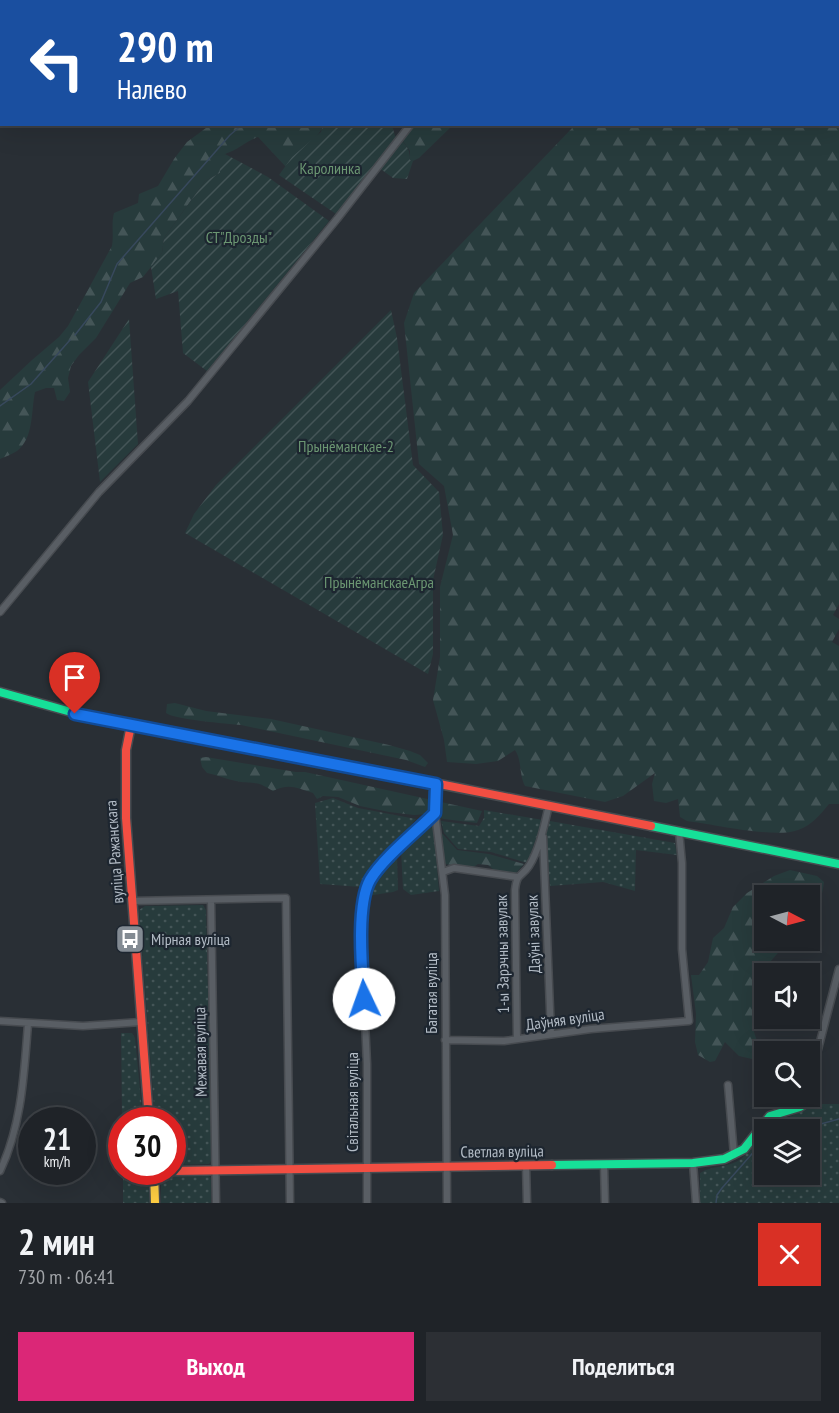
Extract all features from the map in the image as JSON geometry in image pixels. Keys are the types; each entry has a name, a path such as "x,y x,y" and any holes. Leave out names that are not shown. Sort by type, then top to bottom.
{"street":[{"path":"0,612 99,492 188,401 337,219 409,126"},
{"path":"0,692 62,711 549,805 839,864"},
{"name":"вуліца Ражанскага","path":"131,725 126,750 125,777 148,1107"},
{"name":"Багатая вуліца","path":"436,784 435,813 443,872 447,1203"},
{"name":"1-ы Зарэчны завулак","path":"517,1039 515,890 517,877 528,867 543,833 549,805"},
{"name":"Світальная вуліца","path":"367,1203 367,1064 362,957 363,898 369,881 377,870 435,813"},
{"name":"Даўняя вуліца","path":"445,1040 496,1041 640,1024 689,1021 682,949 682,863 679,831"},
{"name":"Даўні завулак","path":"543,833 551,1035"},
{"path":"443,872 454,868 517,877"},
{"path":"132,901 286,898 290,1203"},
{"name":"Межавая вуліца","path":"211,900 216,1203"},
{"path":"820,1042 839,969"},
{"path":"0,1021 83,1026 141,1022"},
{"path":"0,1171 8,1155 23,1091 28,1024"},
{"path":"728,1085 734,1155 749,1144 764,1121 774,1113 795,1110 799,1107"},
{"name":"Светлая вуліца","path":"186,1170 693,1163 721,1160 734,1155"},
{"path":"693,1163 696,1203"},
{"path":"526,1165 527,1203"},
{"path":"604,1165 605,1203"},
{"path":"154,1185 155,1203"}],"green space":[{"path":"209,126 322,126 286,167 258,137 225,154 220,173 205,181 164,238 162,253 143,277 130,283 96,338 71,366 68,378 70,392 64,401 57,400 54,388 35,392 31,424 26,439 17,451 0,459 0,390 59,337 68,326 112,246 114,213 138,203 139,194 158,186 187,142"},
{"name":"Каролинка","path":"323,126 392,126 395,136 406,146 410,160 413,161 407,179 393,178 375,165 336,214 279,175 292,157 321,132"},
{"path":"413,126 452,126 413,161 410,160 410,151 403,141"},
{"path":"574,126 839,126 839,604 833,615 839,619 839,629 832,642 839,646 839,804 829,804 819,816 798,830 760,832 687,821 680,817 678,799 666,803 654,801 652,784 655,773 623,796 605,802 525,786 515,750 498,761 476,764 447,762 444,740 433,700 440,657 440,587 453,535 444,486 419,464 404,323 414,293"},
{"name":"СТ\"Дрозды\"","path":"225,154 268,177 329,221 207,371 183,353 178,291 156,299 151,267 162,253 164,238 205,181 220,173 219,161"},
{"name":"Прынёманскае-2","path":"391,310 397,338 413,465 439,492 443,535 433,580 433,654 428,674 185,533 194,514 216,485"},
{"path":"129,319 138,444 100,482 88,382"},
{"path":"175,703 206,711 271,719 389,745 420,755 428,763 425,767 406,760 241,725 189,719 166,713 167,704"},
{"path":"200,758 305,772 482,811 477,823 426,814 389,812 360,806 338,797 323,796 317,799 313,793 293,787 273,791 258,784 207,773 202,767"},
{"path":"333,798 358,808 416,819 381,859 361,887 320,884 315,803"},
{"path":"484,810 543,820 527,863 491,852 458,849 444,833 441,821 479,826 484,818"},
{"path":"550,821 675,843 677,855 636,850 635,891 603,882 550,886 546,833"},
{"path":"428,822 432,823 434,831 439,891 411,895 403,889 401,850"},
{"path":"440,831 457,850 489,854 524,864 515,874 494,870 488,865 478,864 472,868 445,864"},
{"path":"397,853 398,890 367,896 373,882"},
{"path":"790,870 817,876 824,882 821,898 820,900 820,885 760,885"},
{"path":"754,889 754,951 780,951 769,963 754,963 754,1032 757,1041 754,1041 754,1057 752,1059 739,1056 725,1042 715,1061 710,1062 698,1055 695,1042 696,1014 691,975 699,975 708,962 713,938 724,928 733,907"},
{"path":"203,905 206,910 212,1160 209,1164 186,1165 186,1107 154,1107 139,910 145,906"},
{"path":"121,1033 132,1033 135,1038 142,1107 122,1107"},
{"path":"820,1104 839,1104 839,1203 700,1203 700,1173 736,1162 754,1143 754,1185 820,1185 820,1119 778,1119 812,1107 820,1107"},
{"path":"208,1175 211,1178 211,1203 161,1203 161,1185 186,1185 186,1176"},
{"path":"123,1185 149,1185 150,1203 123,1203"}],"waterway":[{"path":"75,335 101,302 117,264 230,135 241,126"},
{"path":"0,406 31,384 70,340"},
{"path":"820,1124 839,1119"},
{"path":"716,1203 717,1195 722,1188 754,1152"}],"traffic: fast":[{"path":"0,692 89,717 394,775"},
{"path":"651,826 839,864"},
{"path":"552,1165 693,1163 724,1159 744,1149 770,1116 800,1107"}],"traffic: slow":[{"path":"154,1185 155,1203"}],"traffic: jam":[{"path":"131,725 126,750 126,818 148,1107"},
{"path":"394,775 651,826"},
{"path":"186,1171 552,1165"}],"place":[{"name":"Мірная вуліца","path":"130,939"}],"route":[{"path":"75,714 436,784 435,813 377,870 369,881 363,898 364,999"}],"park label":[{"name":"ПрынёманскаеАгра","path":"379,582"}]}
